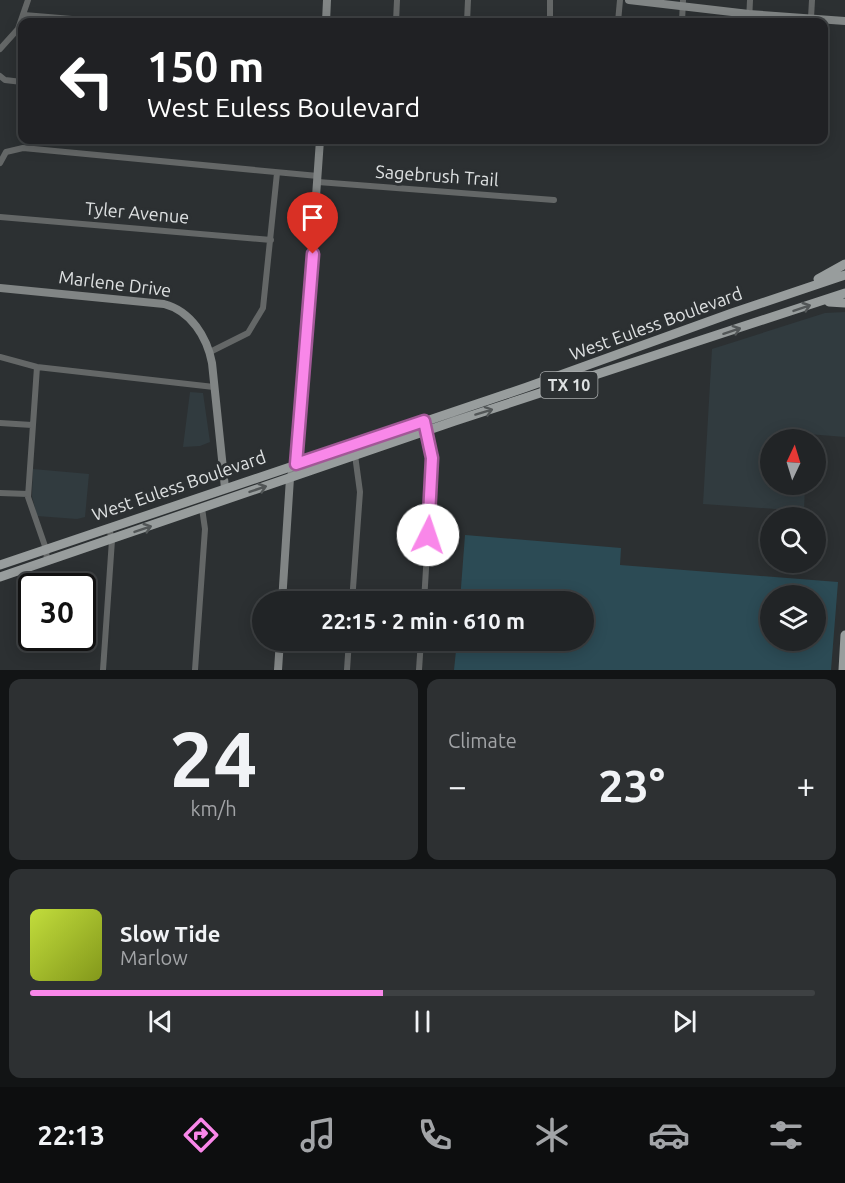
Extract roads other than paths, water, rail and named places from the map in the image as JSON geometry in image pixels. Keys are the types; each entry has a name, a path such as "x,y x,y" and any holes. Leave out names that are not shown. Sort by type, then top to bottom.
{"main road":[{"path":"800,290 845,264"},
{"name":"West Euless Boulevard","path":"0,565 527,387 845,275"},
{"name":"West Euless Boulevard","path":"0,577 428,430 845,293"},
{"path":"820,301 845,303"},
{"path":"749,307 755,323"},
{"path":"675,349 674,341 682,332"},
{"path":"843,670 845,635"}],"street":[{"path":"23,18 28,0"},
{"path":"326,18 327,0"},
{"path":"396,18 397,0"},
{"path":"467,18 468,0"},
{"path":"550,0 550,18"},
{"path":"618,18 620,0"},
{"path":"629,0 683,3 749,18 810,18 812,0"},
{"path":"749,18 750,0"},
{"path":"682,18 683,3"},
{"path":"24,15 60,18"},
{"path":"828,20 845,21"},
{"path":"0,49 18,29"},
{"path":"0,76 5,80 18,82"},
{"path":"283,591 290,478 296,464 320,144"},
{"name":"Sagebrush Trail","path":"0,162 6,152 23,148 318,179 554,200"},
{"path":"210,352 249,333 259,319 267,294 277,173"},
{"name":"Tyler Avenue","path":"0,217 271,240"},
{"name":"Marlene Drive","path":"0,288 173,306 189,317 210,352 225,488"},
{"path":"0,357 38,367 214,387"},
{"path":"38,367 28,494 46,549 47,562"},
{"path":"424,421 428,430 432,469 425,591"},
{"path":"0,423 32,425"},
{"path":"353,591 360,492 354,455"},
{"path":"0,493 28,494"},
{"path":"195,670 205,529 202,508"},
{"path":"103,670 112,540 109,528"},
{"path":"278,670 279,651"},
{"path":"347,670 348,651"},
{"path":"419,670 420,651"}]}
